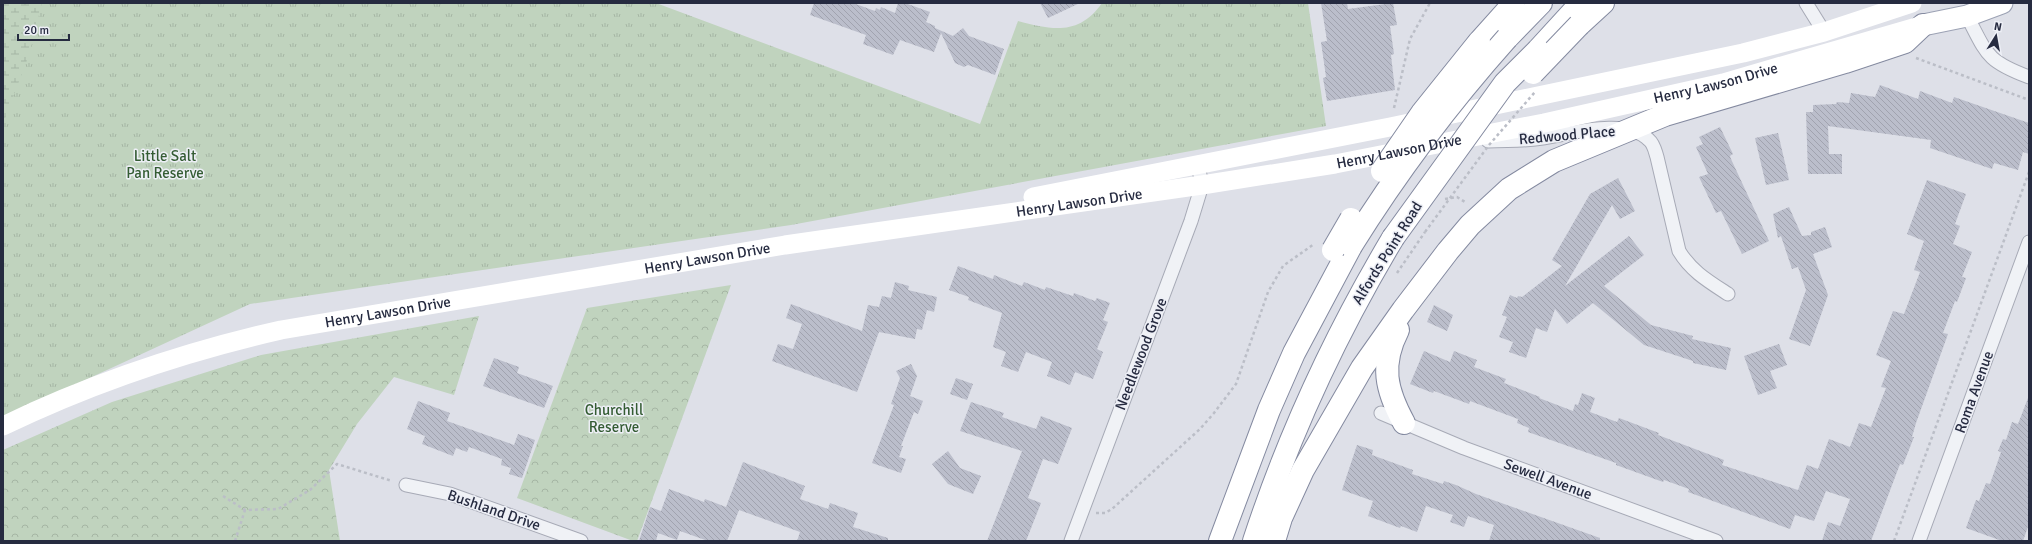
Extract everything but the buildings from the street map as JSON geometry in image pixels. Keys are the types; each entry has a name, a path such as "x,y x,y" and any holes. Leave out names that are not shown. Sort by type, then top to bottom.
{"highway":[{"path":"1219,541 1266,417 1369,190 1403,140 1446,83 1479,42 1514,3"},
{"path":"1342,248 1461,91 1507,38 1541,3"},
{"name":"Alfords Point Road","path":"1254,541 1278,472 1310,393 1347,318 1393,238 1456,149 1483,116 1505,83 1576,15 1603,3"},
{"path":"1274,541 1281,518 1303,470 1335,412 1379,343 1426,279 1470,225 1509,189 1554,160 1628,130 1698,103 1845,62 1905,42 1923,25"},
{"path":"1404,423 1390,393 1387,380 1388,354 1395,337 1426,279"}],"main road":[{"name":"Henry Lawson Drive","path":"785,245 1390,127 1743,53 1824,32 1912,3"},
{"name":"Henry Lawson Drive","path":"3,426 74,394 127,373 177,357 258,335 785,245 1202,185 1335,164 1544,123 1723,83 1923,25 1967,16 2002,3"}],"street":[{"path":"1806,3 1824,32"},
{"path":"1967,16 1983,46 1992,59 2005,67 2029,77"},
{"name":"Redwood Place","path":"1444,142 1535,139 1602,129 1628,130 1644,136 1653,145 1679,251 1697,274 1728,294"},
{"name":"Needlewood Grove","path":"1071,541 1191,221 1202,185 1198,165"},
{"name":"Roma Avenue","path":"1919,541 2029,242"},
{"name":"Sewell Avenue","path":"1381,412 1464,448 1716,541"},
{"name":"Bushland Drive","path":"406,485 450,494 581,541"}],"path":[{"path":"1390,127 1410,39 1430,3"},
{"path":"1910,57 2029,100"},
{"path":"1394,278 1425,232 1489,145 1538,90"},
{"path":"1894,541 2029,172"},
{"path":"223,496 246,510 278,509 310,490 337,464 406,485"},
{"path":"235,541 246,510"}],"green space":[{"name":"Little Salt Pan Reserve","path":"3,3 656,3 980,124 1018,21 1053,28 1074,26 1093,14 1102,3 1308,3 1326,126 791,225 250,304 3,418"},
{"path":"3,3 42,3 29,55 3,124"},
{"name":"Churchill Reserve","path":"731,285 637,541 633,541 517,498 587,308"},
{"path":"479,316 454,395 394,377 357,424 329,470 340,541 3,541 3,450 112,402 261,355"}]}
